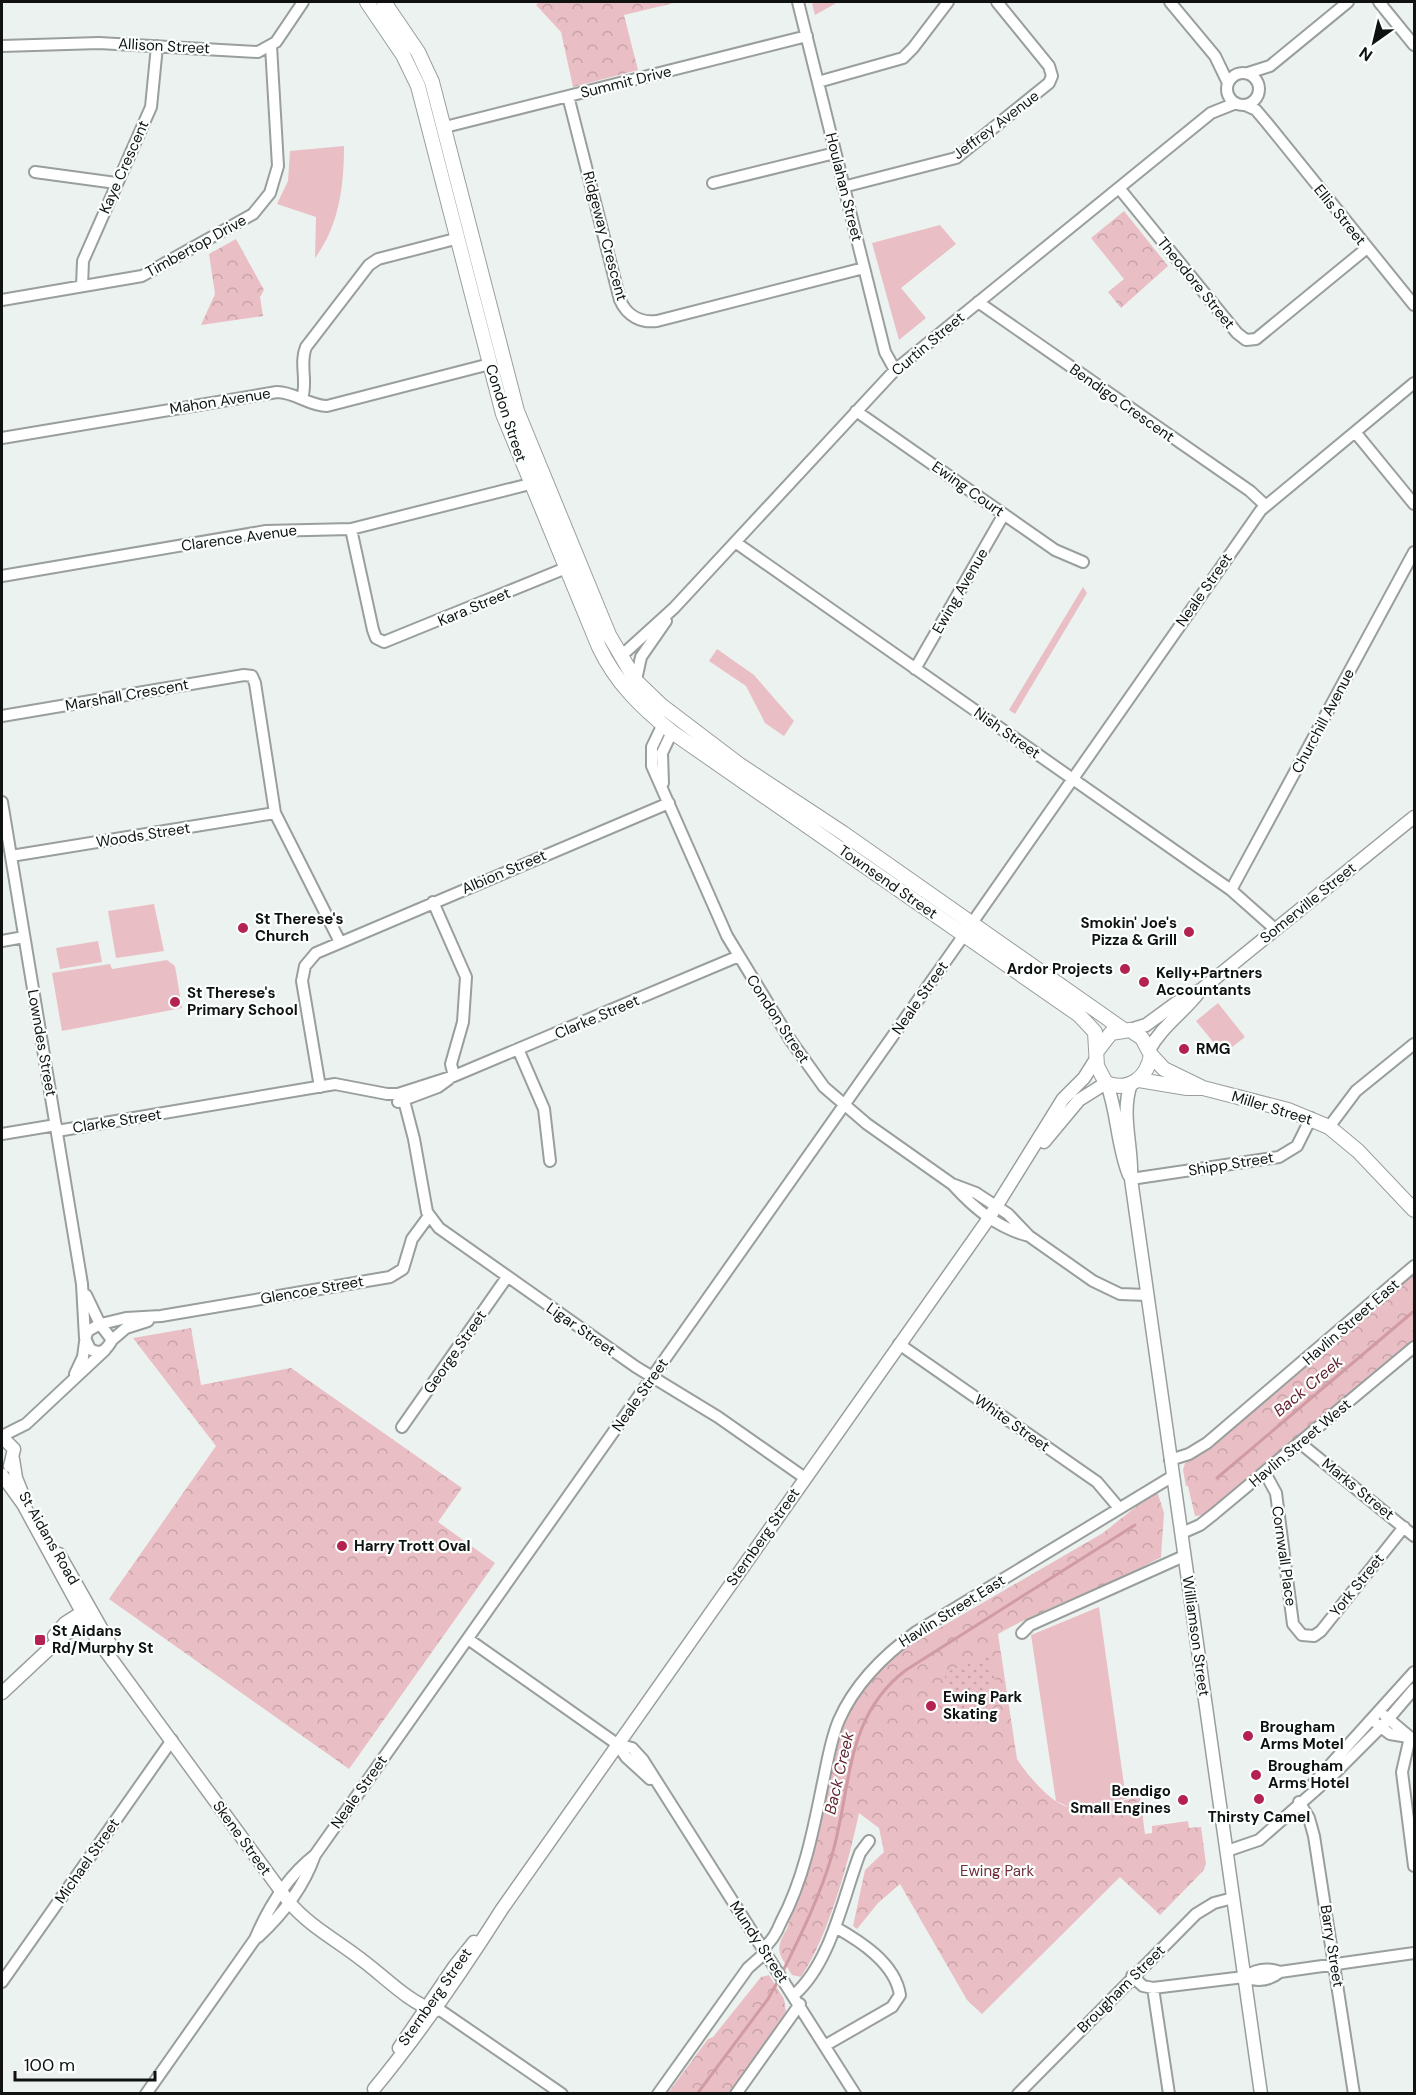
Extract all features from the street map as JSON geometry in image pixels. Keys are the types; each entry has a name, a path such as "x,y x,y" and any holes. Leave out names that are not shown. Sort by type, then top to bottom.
{"main road":[{"name":"Condon Street","path":"367,2 403,55 418,86 459,238 497,362 620,657 636,681 675,716"},
{"name":"Condon Street","path":"389,3 426,66 444,127 497,362 509,432 611,669 633,699 667,728"},
{"name":"Clarence Avenue","path":"530,484 544,478"},
{"path":"620,657 619,667 623,675 653,708 667,728"},
{"name":"Townsend Street","path":"675,716 740,765 833,826 1086,1020 1095,1032 1096,1055"},
{"name":"Townsend Street","path":"667,728 968,929 1127,1030"},
{"path":"1127,1030 1142,1038 1150,1053 1148,1069 1135,1082 1106,1083 1099,1073 1096,1055 1107,1036 1127,1030"},
{"name":"Miller Street","path":"1150,1053 1164,1069 1203,1088 1311,1118 1329,1127 1359,1152 1414,1210"},
{"name":"Miller Street","path":"1135,1082 1203,1088"}],"street":[{"path":"271,46 303,2"},
{"name":"Houlahan Street","path":"798,2 885,352 895,370"},
{"path":"818,82 903,58 948,2"},
{"name":"Jeffrey Avenue","path":"843,187 956,158 1049,83 1052,76 1049,66 997,2"},
{"path":"1170,2 1215,56 1228,86 1241,104 1259,92 1270,66"},
{"path":"1228,86 1233,76 1270,66 1348,2"},
{"path":"1379,2 1414,45"},
{"name":"Summit Drive","path":"444,127 807,36"},
{"name":"Allison Street","path":"2,46 99,43 251,52 271,46"},
{"name":"Kaye Crescent","path":"82,286 83,261 151,107 157,46"},
{"name":"Timbertop Drive","path":"2,300 137,277 153,272 235,226 259,208 274,185 278,165 271,46"},
{"path":"1215,56 1258,82 1259,92"},
{"name":"Curtin Street","path":"620,657 674,608 895,370 1211,113 1228,86"},
{"name":"Ellis Street","path":"1259,92 1268,123"},
{"name":"Ridgeway Crescent","path":"568,96 620,300 626,310 637,318 657,321 864,268"},
{"name":"Curtin Street","path":"1211,113 1241,104"},
{"name":"Ellis Street","path":"1241,104 1256,110 1268,123 1414,305"},
{"path":"713,183 835,153"},
{"path":"35,172 116,183"},
{"name":"Theodore Street","path":"1119,188 1237,333 1246,340 1256,339 1367,248"},
{"path":"302,398 305,385 303,358 306,347 369,265 378,259 459,238"},
{"name":"Bendigo Crescent","path":"978,302 1250,491 1265,505"},
{"name":"Mahon Avenue","path":"2,438 277,392 287,392 316,405 327,406 497,362"},
{"name":"Neale Street","path":"146,2094 255,1939 276,1920 285,1897 308,1874 315,1855 1265,505 1414,382"},
{"name":"Ewing Court","path":"856,411 1055,550 1083,562"},
{"path":"1354,432 1414,504"},
{"name":"Clarence Avenue","path":"2,576 266,531 351,529 530,484"},
{"name":"Ewing Avenue","path":"915,669 1004,514"},
{"name":"Kara Street","path":"351,529 373,630 380,647 566,568"},
{"name":"Nish Street","path":"735,542 1232,890 1275,929"},
{"name":"Churchill Avenue","path":"1232,890 1414,552"},
{"name":"Curtin Street","path":"636,681 641,657 674,608"},
{"name":"Marshall Crescent","path":"2,716 255,672 275,813 340,942"},
{"name":"Condon Street","path":"667,728 654,741 651,759 655,774 720,920 739,956 801,1055 824,1087 844,1106 952,1184 968,1202 989,1218 1011,1232 1029,1236"},
{"name":"Lowndes Street","path":"2,801 82,1284 85,1340"},
{"name":"Albion Street","path":"340,942 669,803"},
{"name":"Woods Street","path":"11,856 275,813"},
{"name":"Somerville Street","path":"1127,1030 1146,1025 1176,1003 1202,989 1414,817"},
{"path":"433,902 466,977 463,1022 451,1064 454,1076"},
{"path":"2,941 24,937"},
{"path":"320,1087 302,975 308,961 316,953 340,942"},
{"name":"Clarke Street","path":"2,1134 56,1128 320,1087 381,1100 406,1095 438,1087 454,1076 739,956"},
{"name":"Somerville Street","path":"1150,1053 1159,1034 1186,1009 1202,989"},
{"path":"1329,1127 1356,1091 1413,1047"},
{"path":"518,1050 544,1109 550,1161"},
{"name":"Sternberg Street","path":"372,2091 432,2007 460,1958 502,1909 989,1218 1024,1166 1064,1099 1084,1078 1096,1055"},
{"name":"Williamson Street","path":"1135,1082 1126,1103 1132,1161 1131,1179 1261,2094"},
{"name":"Sternberg Street","path":"1024,1166 1079,1100 1106,1083"},
{"name":"Williamson Street","path":"1106,1083 1115,1107 1119,1149 1131,1179"},
{"path":"406,1095 415,1119 414,1139 429,1216"},
{"name":"Shipp Street","path":"1131,1179 1280,1157 1297,1146 1311,1118"},
{"name":"Condon Street","path":"952,1184 976,1193 997,1206 1029,1236 1106,1288 1123,1295 1147,1295"},
{"name":"Ligar Street","path":"429,1216 439,1228 507,1277 652,1377 718,1417 805,1478"},
{"name":"Glencoe Street","path":"101,1324 126,1318 160,1317 396,1275 404,1266 415,1233 429,1216"},
{"name":"Havlin Street East","path":"1170,1460 1199,1448 1414,1266"},
{"name":"George Street","path":"402,1427 507,1277"},
{"name":"Lowndes Street","path":"82,1284 101,1324"},
{"name":"Glencoe Street","path":"112,1340 126,1329 160,1317"},
{"path":"13,1454 2,1436 26,1424 71,1379 105,1350 112,1340 101,1324 88,1331 83,1357 71,1379"},
{"path":"85,1340 93,1351 105,1350"},
{"name":"White Street","path":"899,1344 1097,1482 1119,1508"},
{"name":"Havlin Street West","path":"1182,1533 1200,1525 1265,1473 1414,1347"},
{"path":"2,1473 9,1468 26,1424"},
{"name":"Marks Street","path":"1300,1443 1414,1536"},
{"name":"St Aidans Road","path":"13,1454 20,1488 87,1613"},
{"name":"St Aidans Road","path":"2,1473 23,1504 87,1613"},
{"name":"Cornwall Place","path":"1265,1473 1276,1493 1293,1624 1296,1631 1306,1636"},
{"name":"Havlin Street East","path":"658,2094 778,1928 795,1891 812,1836 835,1730 862,1681 889,1652 916,1632 1173,1476"},
{"name":"York Street","path":"1306,1636 1321,1631 1404,1527"},
{"path":"1022,1633 1030,1624 1184,1556"},
{"path":"2,1693 87,1613"},
{"name":"Skene Street","path":"87,1613 172,1740 285,1897 305,1918 549,2090 562,2094"},
{"name":"Mundy Street","path":"468,1639 617,1744 635,1751 826,2045 855,2094"},
{"path":"1299,1802 1330,1763 1414,1672"},
{"path":"1227,1851 1259,1840 1299,1802 1335,1773 1385,1723 1414,1689"},
{"path":"1375,1715 1412,1737 1402,1773 1414,1866"},
{"name":"Michael Street","path":"2,1982 172,1740"},
{"name":"Barry Street","path":"1299,1802 1309,1818 1314,1836 1354,2094"},
{"path":"736,2094 797,2000 835,1927 860,1853 869,1841"},
{"name":"Brougham Street","path":"1018,2094 1200,1910 1233,1898"},
{"path":"826,2045 892,2007 900,1995 898,1986 879,1958 835,1927"},
{"path":"1132,1977 1143,1986 1153,1988 1244,1977 1256,1981 1272,1978 1280,1972 1414,1953"},
{"path":"1153,1988 1169,2094"}],"green space":[{"path":"539,2 678,2 624,15 638,70 573,87 561,32 536,5"},
{"path":"838,2 815,15 812,4"},
{"path":"344,146 343,176 335,219 330,233 315,258 316,217 277,204 288,181 290,151"},
{"path":"1124,211 1168,266 1121,308 1108,292 1124,279 1091,238"},
{"path":"940,225 956,244 901,288 926,318 899,340 872,243"},
{"path":"236,239 264,290 260,297 263,316 201,325 215,294 209,254"},
{"path":"1083,587 1087,593 1015,714 1009,710"},
{"path":"717,649 754,675 794,721 784,736 765,723 746,686 709,661"},
{"path":"154,904 164,951 116,958 108,911"},
{"path":"98,941 102,962 60,969 56,948"},
{"path":"167,960 175,966 182,1008 62,1031 52,973 110,964 112,969"},
{"path":"1218,1003 1245,1037 1223,1054 1196,1021"},
{"path":"1414,1272 1414,1343 1206,1515 1195,1516 1188,1486 1186,1486 1183,1470 1185,1463 1201,1454"},
{"path":"191,1328 201,1385 291,1368 462,1488 438,1522 495,1563 349,1769 109,1599 216,1446 133,1338"},
{"name":"Ewing Park","path":"1153,1493 1158,1494 1164,1513 1161,1557 998,1634 1017,1759 1033,1780 1055,1800 1069,1807 1094,1806 1140,1797 1145,1834 1152,1833 1152,1826 1188,1821 1189,1828 1201,1827 1206,1864 1203,1871 1160,1915 1120,1877 982,2014 967,2000 900,1884 878,1903 857,1929 853,1926 865,1870 884,1852 879,1828 859,1813 850,1853 829,1920 801,1977 792,1975 781,1957 780,1943 787,1929 815,1835 837,1730 864,1682 898,1652 1103,1533"},
{"path":"1099,1607 1126,1799 1069,1807 1056,1801 1031,1635"},
{"path":"990,1655 999,1701 978,1711 952,1710 944,1673"},
{"path":"769,1975 784,1999 786,2012 729,2093 668,2093 708,2039 713,2037 761,1977"}],"waterway":[{"name":"Back Creek","path":"1217,1478 1414,1311"},
{"name":"Back Creek","path":"782,1973 810,1915 832,1855 853,1755 861,1731 871,1709 886,1689 906,1670 1135,1525"},
{"name":"Back Creek","path":"697,2094 768,1999 779,1979"}],"place":[{"name":"St Therese's Church","path":"243,928"},
{"name":"Smokin' Joe's Pizza & Grill","path":"1189,932"},
{"name":"Ardor Projects","path":"1125,969"},
{"name":"Kelly+Partners Accountants","path":"1144,982"},
{"name":"St Therese's Primary School","path":"175,1002"},
{"name":"RMG","path":"1184,1049"},
{"name":"Harry Trott Oval","path":"342,1546"},
{"name":"St Aidans Rd/Murphy St","path":"40,1640"},
{"name":"Ewing Park Skating","path":"931,1706"},
{"name":"Brougham Arms Motel","path":"1248,1736"},
{"name":"Brougham Arms Hotel","path":"1256,1775"},
{"name":"Thirsty Camel","path":"1259,1799"},
{"name":"Bendigo Small Engines","path":"1183,1800"}]}
